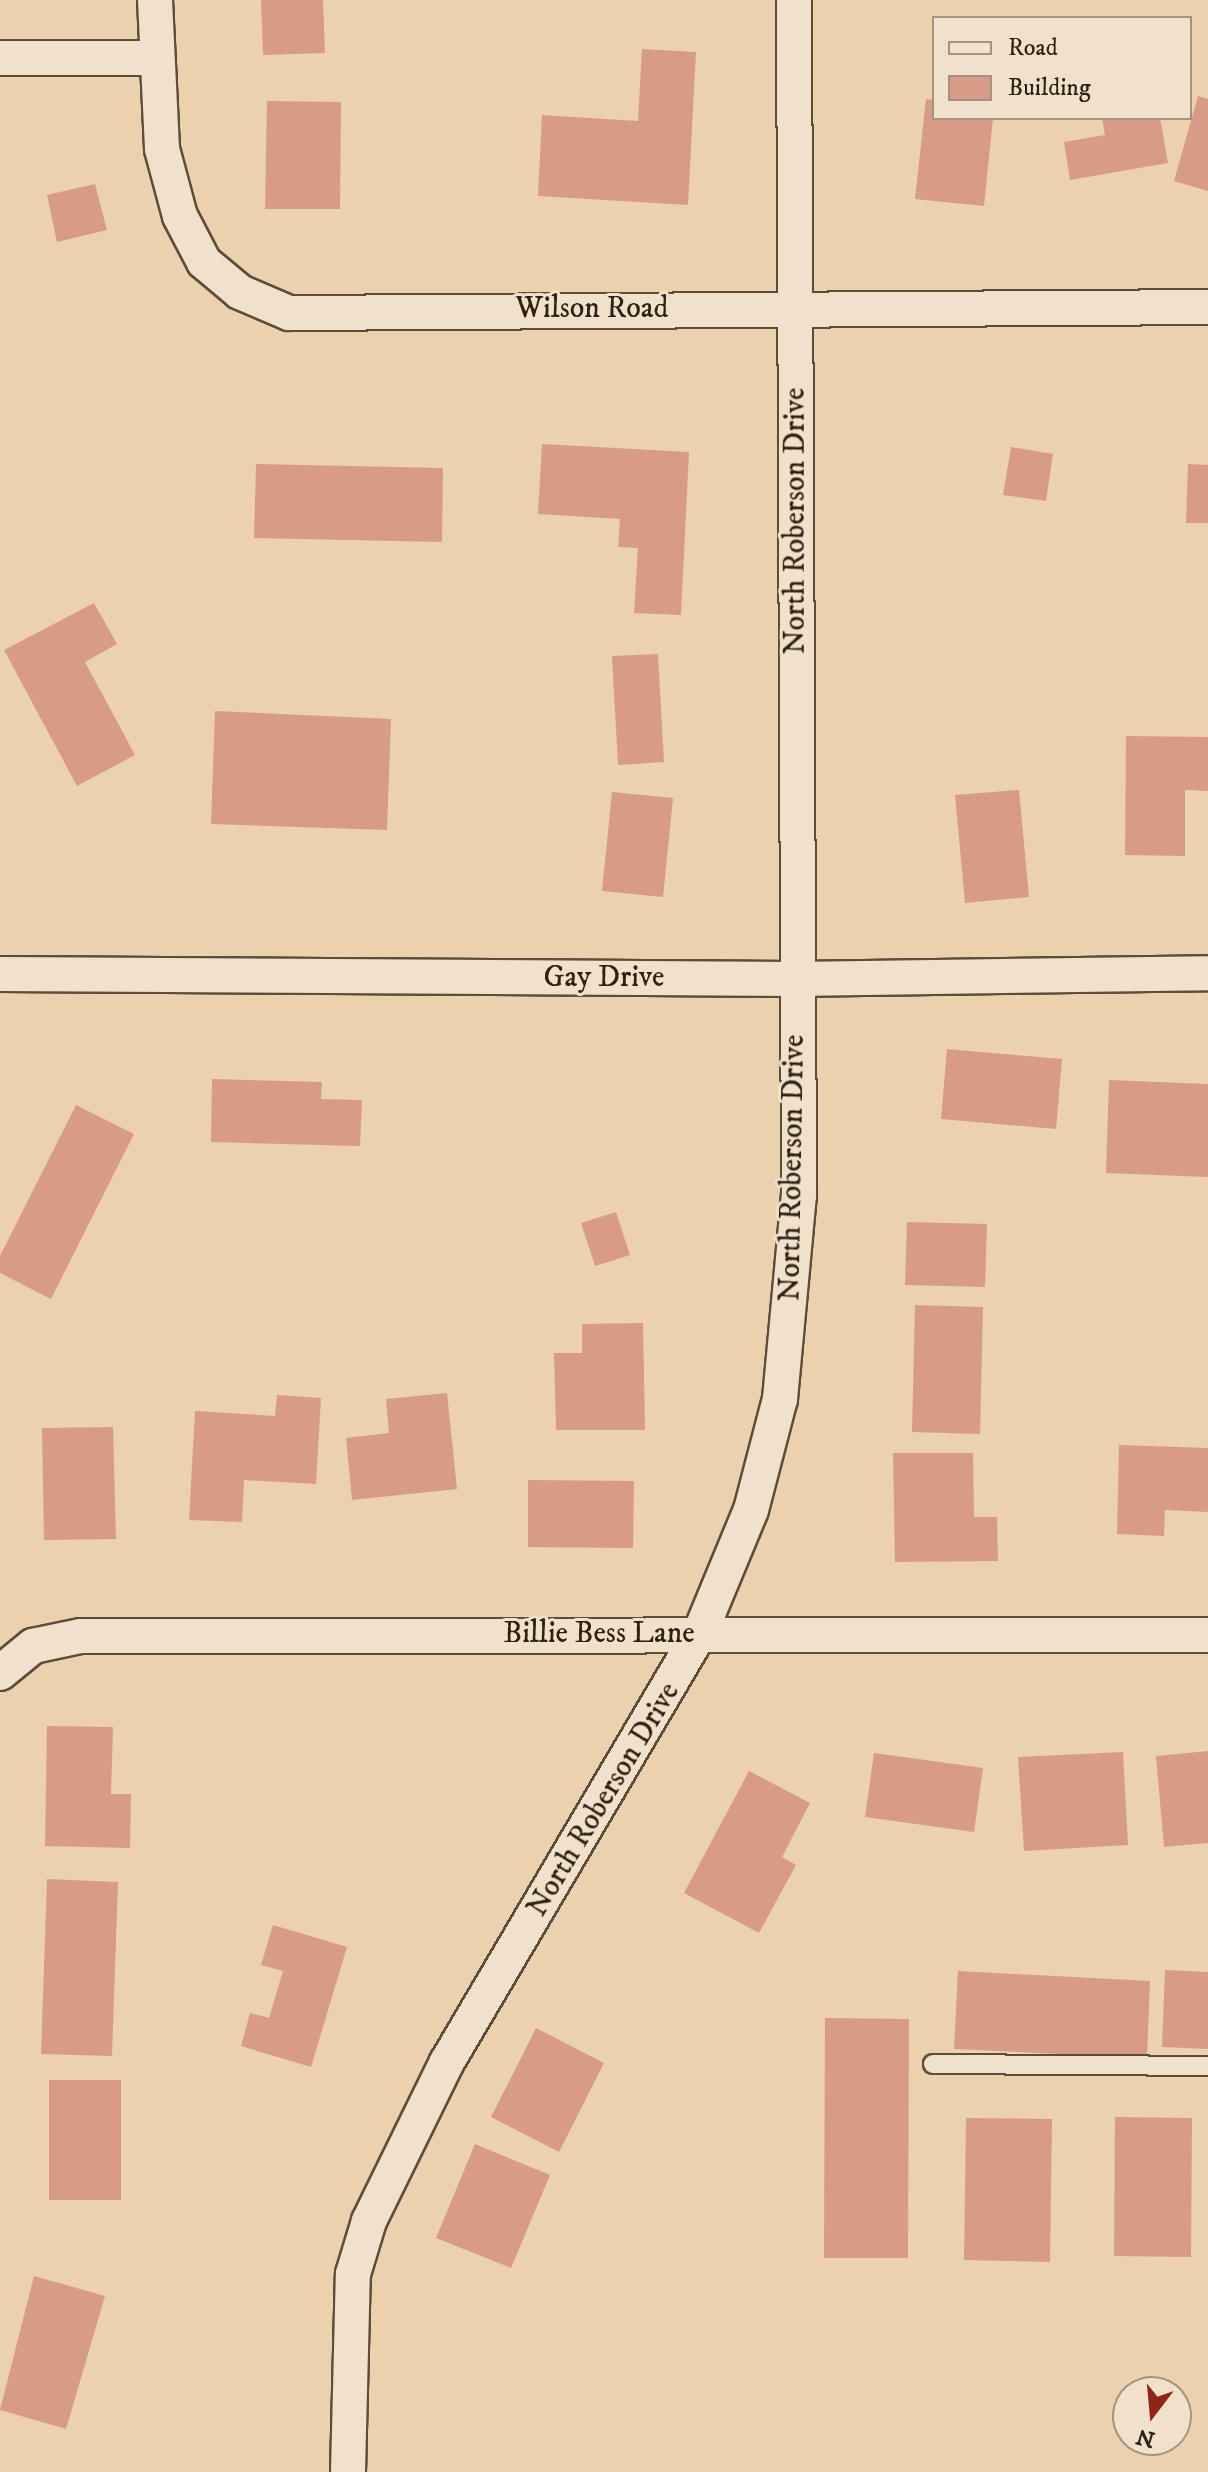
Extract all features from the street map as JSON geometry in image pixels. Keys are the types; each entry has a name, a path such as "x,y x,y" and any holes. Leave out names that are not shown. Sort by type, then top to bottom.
{"street":[{"name":"Wilson Road","path":"155,0 155,58 162,149 180,216 204,262 240,292 289,313 1208,307"},
{"name":"North Roberson Drive","path":"348,2472 353,2274 369,2221 447,2062 700,1633 751,1510 791,1325 799,1196 794,979 798,309 794,0"},
{"path":"0,58 155,58"},
{"name":"Gay Drive","path":"0,974 794,979 1208,973"},
{"name":"Billie Bess Lane","path":"0,1673 33,1646 81,1636 700,1633 1208,1635"}],"lane":[{"path":"933,2064 1208,2066"}],"building":[{"path":"261,0 323,0 325,53 263,55"},
{"path":"642,49 696,52 688,205 538,196 542,115 638,121"},
{"path":"1198,96 1208,99 1208,191 1174,181"},
{"path":"926,99 932,100 932,120 993,120 984,206 915,199"},
{"path":"267,101 341,102 340,209 265,209"},
{"path":"1102,120 1160,120 1168,163 1070,180 1064,142 1105,135"},
{"path":"95,184 107,230 57,242 47,195"},
{"path":"542,444 689,452 681,615 634,613 638,548 618,547 620,519 538,514"},
{"path":"1011,447 1053,454 1046,501 1003,495"},
{"path":"256,464 443,468 442,542 254,538"},
{"path":"1188,464 1208,465 1208,523 1186,523"},
{"path":"94,603 117,644 85,662 135,755 77,786 4,650"},
{"path":"658,654 664,762 618,765 612,656"},
{"path":"215,711 391,719 387,830 211,824"},
{"path":"1126,736 1208,737 1208,791 1185,790 1185,856 1125,855"},
{"path":"1019,790 1029,897 965,903 955,795"},
{"path":"612,792 673,798 663,897 602,891"},
{"path":"947,1049 1062,1059 1056,1129 941,1119"},
{"path":"212,1079 322,1082 321,1099 362,1100 360,1146 211,1142"},
{"path":"1109,1080 1208,1084 1208,1177 1106,1173"},
{"path":"76,1105 134,1134 51,1299 0,1273 0,1256"},
{"path":"616,1212 630,1255 595,1266 581,1223"},
{"path":"907,1222 987,1224 985,1287 905,1285"},
{"path":"915,1305 983,1307 980,1434 912,1432"},
{"path":"643,1323 645,1430 556,1430 554,1353 582,1353 582,1324"},
{"path":"447,1393 457,1489 352,1500 346,1438 389,1433 386,1399"},
{"path":"277,1395 321,1398 316,1484 244,1480 242,1522 189,1520 195,1411 275,1416"},
{"path":"113,1427 116,1539 44,1540 42,1428"},
{"path":"1119,1445 1208,1448 1208,1512 1165,1510 1164,1536 1117,1534"},
{"path":"893,1453 973,1453 974,1517 997,1517 998,1561 895,1562"},
{"path":"528,1480 634,1481 633,1548 528,1547"},
{"path":"47,1726 113,1727 111,1794 131,1794 130,1848 45,1846"},
{"path":"1208,1751 1208,1843 1164,1847 1156,1756"},
{"path":"1123,1752 1128,1845 1024,1851 1018,1757"},
{"path":"874,1753 983,1768 974,1832 865,1817"},
{"path":"749,1771 810,1803 782,1857 796,1865 759,1933 684,1893"},
{"path":"47,1879 118,1882 112,2056 41,2054"},
{"path":"273,1925 347,1947 311,2067 241,2046 250,2013 269,2018 283,1971 261,1965"},
{"path":"1165,1970 1208,1972 1208,2049 1162,2047"},
{"path":"958,1971 1150,1981 1147,2058 954,2049"},
{"path":"825,2018 909,2019 908,2258 824,2258"},
{"path":"536,2028 604,2063 559,2152 491,2117"},
{"path":"49,2080 121,2080 121,2200 49,2200"},
{"path":"1115,2117 1192,2118 1191,2257 1114,2256"},
{"path":"966,2118 1052,2119 1050,2262 964,2260"},
{"path":"475,2144 550,2175 511,2268 436,2238"},
{"path":"34,2276 105,2296 66,2429 0,2410"}]}
